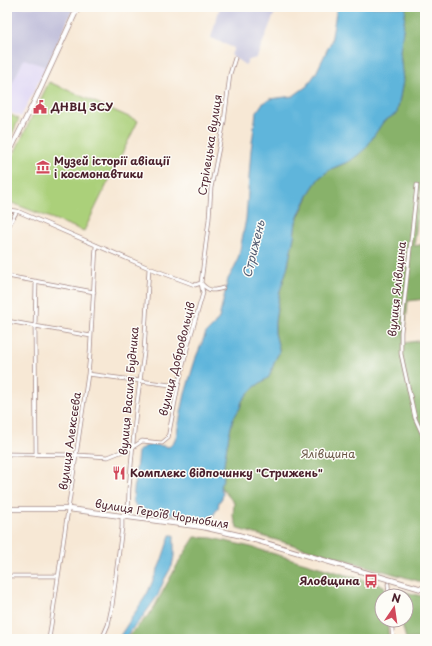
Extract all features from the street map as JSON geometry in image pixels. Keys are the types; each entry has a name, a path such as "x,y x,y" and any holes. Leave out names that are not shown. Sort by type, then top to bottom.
{"main road":[{"path":"7,157 78,7"},
{"name":"вулиця Героїв Чорнобиля","path":"7,509 69,509 203,527 425,590"}],"street":[{"name":"Стрілецька вулиця","path":"202,283 211,188 224,122 230,74 235,58"},
{"name":"вулиця Ялівщина","path":"418,185 400,351 415,418 425,440"},
{"path":"7,210 17,211 149,268 195,285 202,283 207,289 214,291 223,288"},
{"path":"7,228 17,211"},
{"name":"вулиця Алексєєва","path":"49,639 88,374 96,245"},
{"name":"вулиця Василя Будника","path":"128,517 136,410 143,359 149,268"},
{"path":"7,276 94,292"},
{"path":"36,281 36,454"},
{"name":"вулиця Добровольців","path":"7,454 108,457 133,447 142,441 162,443 168,438 178,386 203,292 202,283"},
{"path":"7,321 91,336"},
{"path":"88,374 178,386"},
{"path":"102,639 108,625 112,606 122,528 122,516"},
{"path":"7,576 58,576"},
{"path":"388,584 388,588"},
{"path":"392,628 393,639"}],"shaded area":[{"path":"7,7 74,7 46,67 24,59 7,94"},
{"path":"220,7 277,7 257,57 249,60 245,65 231,55 234,48 211,38"},
{"path":"24,58 46,67 21,117 7,111 7,94"}],"green space":[{"name":"Ялівщина","path":"406,7 425,7 425,159 414,246 425,244 425,299 408,301 404,343 425,340 425,583 238,529 233,516 234,503 220,486 224,477 223,472 225,457 233,419 248,393 269,377 279,353 275,333 275,322 280,291 287,269 296,222 311,190 319,178 331,169 350,161 372,139 383,122 397,113 403,81 400,52"},
{"path":"49,82 138,121 84,231 7,201 7,168"},
{"path":"7,113 19,119 8,143 7,142"},
{"path":"195,537 212,538 251,547 384,586 384,588 374,588 374,628 388,628 389,639 126,639 152,611 180,560"},
{"path":"414,594 425,597 425,639 406,639 403,628 414,628"}],"water":[{"name":"Стрижень","path":"337,7 406,7 400,52 403,81 397,113 383,122 366,148 358,155 350,161 331,169 319,178 300,212 296,222 287,269 277,307 275,333 279,353 269,377 248,393 233,419 225,457 223,472 224,477 220,486 223,494 218,508 212,517 206,519 140,509 135,505 133,499 138,452 148,445 169,447 173,443 176,437 185,394 196,357 206,333 219,318 228,279 235,267 239,255 246,219 251,150 256,113 262,104 270,99 293,96 307,86 316,73 331,42"},
{"path":"170,535 174,535 174,556 172,566 158,595 128,635 122,639 118,639 147,594 161,562"}],"place":[{"name":"ДНВЦ ЗСУ","path":"40,107"},
{"name":"Музей історії авіації і космонавтики","path":"43,167"},
{"name":"Комплекс відпочинку \"Стрижень\"","path":"119,473"},
{"name":"Яловщина","path":"371,581"}]}
